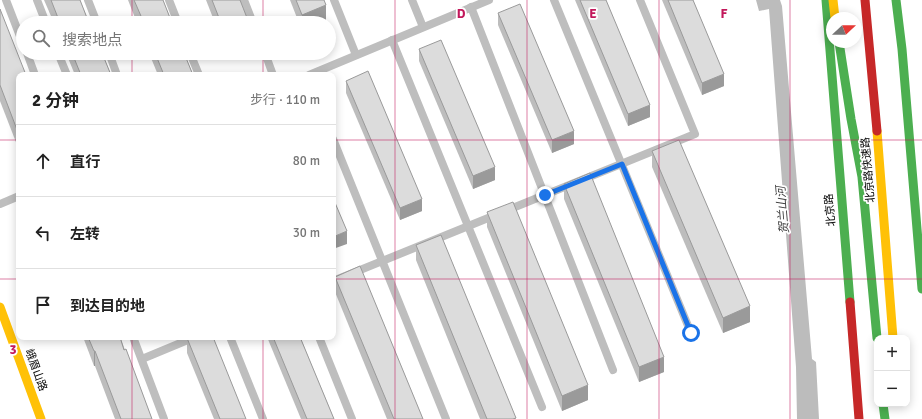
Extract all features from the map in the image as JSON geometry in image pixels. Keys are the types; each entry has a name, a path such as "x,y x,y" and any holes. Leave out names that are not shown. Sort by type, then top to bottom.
{"main road":[{"name":"北京路","path":"826,0 859,419"},
{"path":"832,0 834,12"},
{"name":"北京路快速路","path":"864,0 871,63 893,335"},
{"path":"896,0 922,289"},
{"path":"840,48 851,120 862,177 877,335"},
{"name":"峨眉山路","path":"0,307 41,419"},
{"path":"883,407 885,419"}],"lane":[{"path":"6,0 16,26"},
{"path":"37,0 43,16"},
{"path":"88,0 94,16"},
{"path":"169,0 175,16"},
{"path":"244,0 250,16"},
{"path":"334,0 356,55"},
{"path":"412,0 423,27"},
{"path":"316,72 489,0"},
{"path":"554,0 691,333"},
{"path":"336,280 695,134 640,0"},
{"path":"471,7 613,370"},
{"path":"392,40 542,407"},
{"path":"29,60 34,72"},
{"path":"61,60 66,72"},
{"path":"112,60 116,72"},
{"path":"193,60 198,72"},
{"path":"268,60 272,72"},
{"path":"336,146 446,419"},
{"path":"0,204 16,197"},
{"path":"134,340 164,419"},
{"path":"142,359 188,340"},
{"path":"231,340 263,419"},
{"path":"320,340 352,419"}],"shaded area":[{"path":"756,0 780,0 782,6 812,359 816,362 819,419 797,419 796,367 769,9 759,11"}],"building":[{"path":"51,0 80,0 86,16 57,16"},
{"path":"134,0 163,0 169,16 141,16"},
{"path":"212,0 240,0 246,16 218,16"},
{"path":"296,0 324,0 326,5 302,15"},
{"path":"580,0 606,0 650,105 628,114"},
{"path":"668,0 693,0 724,74 702,83"},
{"path":"520,4 574,131 552,140 498,13"},
{"path":"0,9 16,50 16,60 20,60 25,72 16,72 16,127 0,85"},
{"path":"441,40 495,167 473,176 419,49"},
{"path":"75,60 105,60 110,72 80,72"},
{"path":"158,60 187,60 192,72 163,72"},
{"path":"368,71 422,199 400,208 346,81"},
{"path":"679,140 750,306 723,318 652,151"},
{"path":"590,173 664,357 639,367 564,184"},
{"path":"513,202 588,385 562,396 487,212"},
{"path":"336,205 347,231 336,236"},
{"path":"441,235 516,418 487,419 416,245"},
{"path":"360,266 423,419 394,419 336,277"},
{"path":"89,340 121,340 124,350 126,349 152,419 121,419"},
{"path":"188,340 214,340 246,419 220,419"},
{"path":"274,340 301,340 334,419 307,419"}],"traffic: fast":[{"path":"826,0 850,302"},
{"path":"896,0 902,49 922,289"},
{"path":"840,48 862,177 877,335"},
{"path":"883,407 885,419"}],"traffic: slow":[{"path":"833,0 834,12"},
{"path":"877,131 893,335"},
{"path":"0,307 41,419"}],"traffic: jam":[{"path":"865,0 877,131"},
{"path":"850,302 859,419"}],"route":[{"path":"545,195 622,164 691,333"}],"water label":[{"name":"贺兰山河","path":"783,210"}]}
